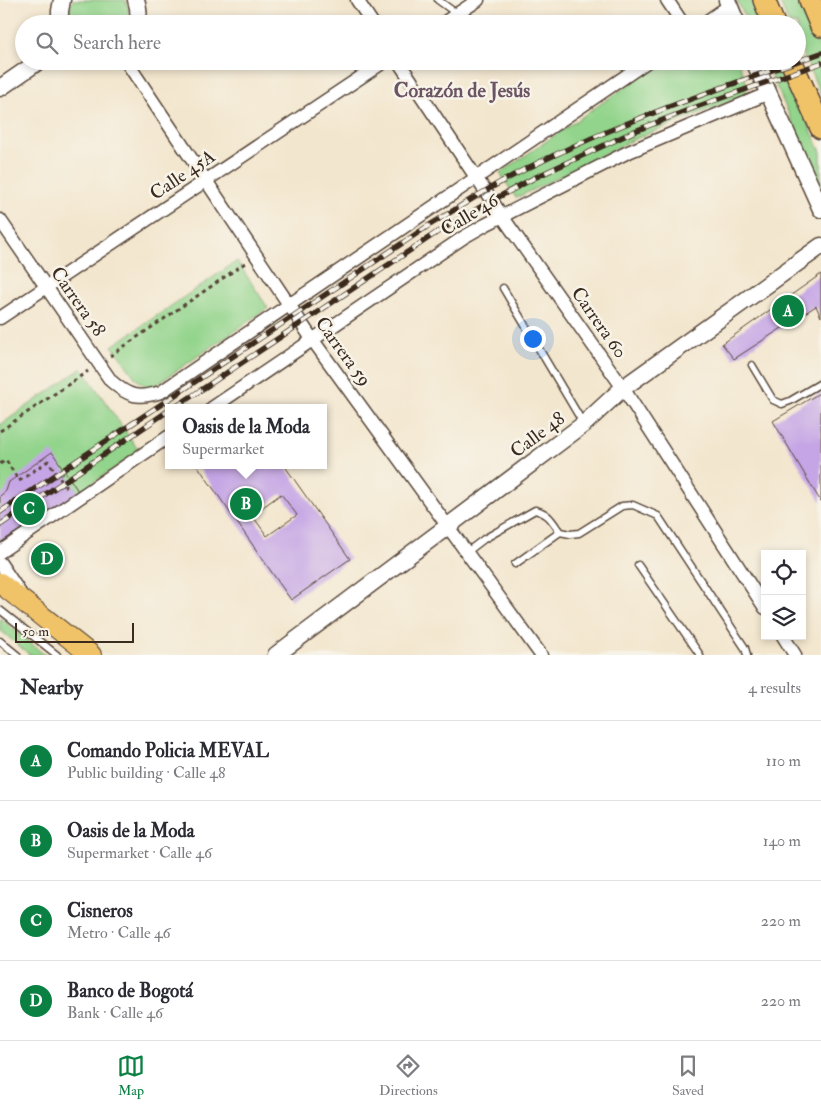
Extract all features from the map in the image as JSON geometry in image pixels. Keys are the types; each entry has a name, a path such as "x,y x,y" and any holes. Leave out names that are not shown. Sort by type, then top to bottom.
{"highway":[{"path":"764,0 770,15"},
{"path":"810,0 821,26"},
{"path":"795,70 821,128"}],"main road":[{"path":"0,583 91,655"}],"street":[{"path":"60,15 62,0"},
{"path":"136,0 139,15"},
{"path":"357,0 367,15"},
{"path":"457,14 478,0"},
{"path":"667,0 677,15"},
{"path":"714,15 728,3 733,15"},
{"path":"0,88 26,70"},
{"name":"Carrera 59","path":"132,70 312,339 541,655"},
{"name":"Calle 45A","path":"0,318 372,70"},
{"name":"Carrera 60","path":"404,70 502,216 623,388 761,602"},
{"name":"Calle 46","path":"133,396 147,396 161,392 635,70"},
{"path":"758,70 821,209"},
{"name":"Calle 46","path":"218,404 464,237 626,153 769,93"},
{"name":"Carrera 58","path":"0,220 111,382 122,392 133,396"},
{"name":"Calle 48","path":"276,655 584,424 623,388 821,246"},
{"path":"0,552 165,439"},
{"path":"0,563 30,607"},
{"path":"786,640 795,655"}],"lane":[{"path":"438,0 457,14"},
{"path":"503,288 584,424"},
{"path":"752,365 773,400 782,404 821,383"},
{"path":"467,552 484,539 535,510 543,512 550,517 560,532 570,534 578,533 622,506 633,504 658,516 745,648 747,655"},
{"path":"515,564 560,532"},
{"path":"638,565 700,655"},
{"path":"0,610 57,655"},
{"path":"0,641 17,655"}],"path":[{"path":"0,431 256,256"},
{"path":"0,464 6,460 20,480 48,461 67,489"}],"green space":[{"path":"73,0 125,0 128,15 69,15"},
{"path":"737,0 751,0 758,15 744,15"},
{"path":"779,0 799,0 805,15 785,15"},
{"path":"806,16 821,51 821,95 806,61"},
{"path":"650,70 741,70 748,87 745,88 748,94 635,139 516,198 500,173"},
{"path":"769,70 783,70 821,152 821,186"},
{"path":"237,261 268,308 156,385 146,386 137,380 112,346"},
{"path":"82,368 139,451 9,541 0,529 0,425"},
{"path":"0,618 45,655 30,655 0,630"}],"building":[{"path":"821,274 821,317 816,306 734,359 722,344"},
{"path":"821,392 821,502 773,421"},
{"path":"52,452 80,494 37,524 30,523 0,543 0,496 6,491 9,482"},
{"path":"200,469 287,469 350,559 291,600","holes":["281,494 297,515 267,536 252,515"]}],"railway":[{"path":"806,58 821,53"},
{"path":"806,68 821,63"},
{"path":"0,512 428,226 480,194 520,172 604,133 772,70"},
{"path":"180,404 436,233 534,178 635,131 696,107 801,70"},
{"path":"0,525 165,413"}],"place":[{"name":"Comando Policia MEVAL","path":"788,311"},
{"name":"Oasis de la Moda","path":"246,504"},
{"name":"Cisneros","path":"29,509"},
{"name":"Banco de Bogotá","path":"47,559"}],"district":[{"name":"Corazón de Jesús","path":"462,90"}]}
